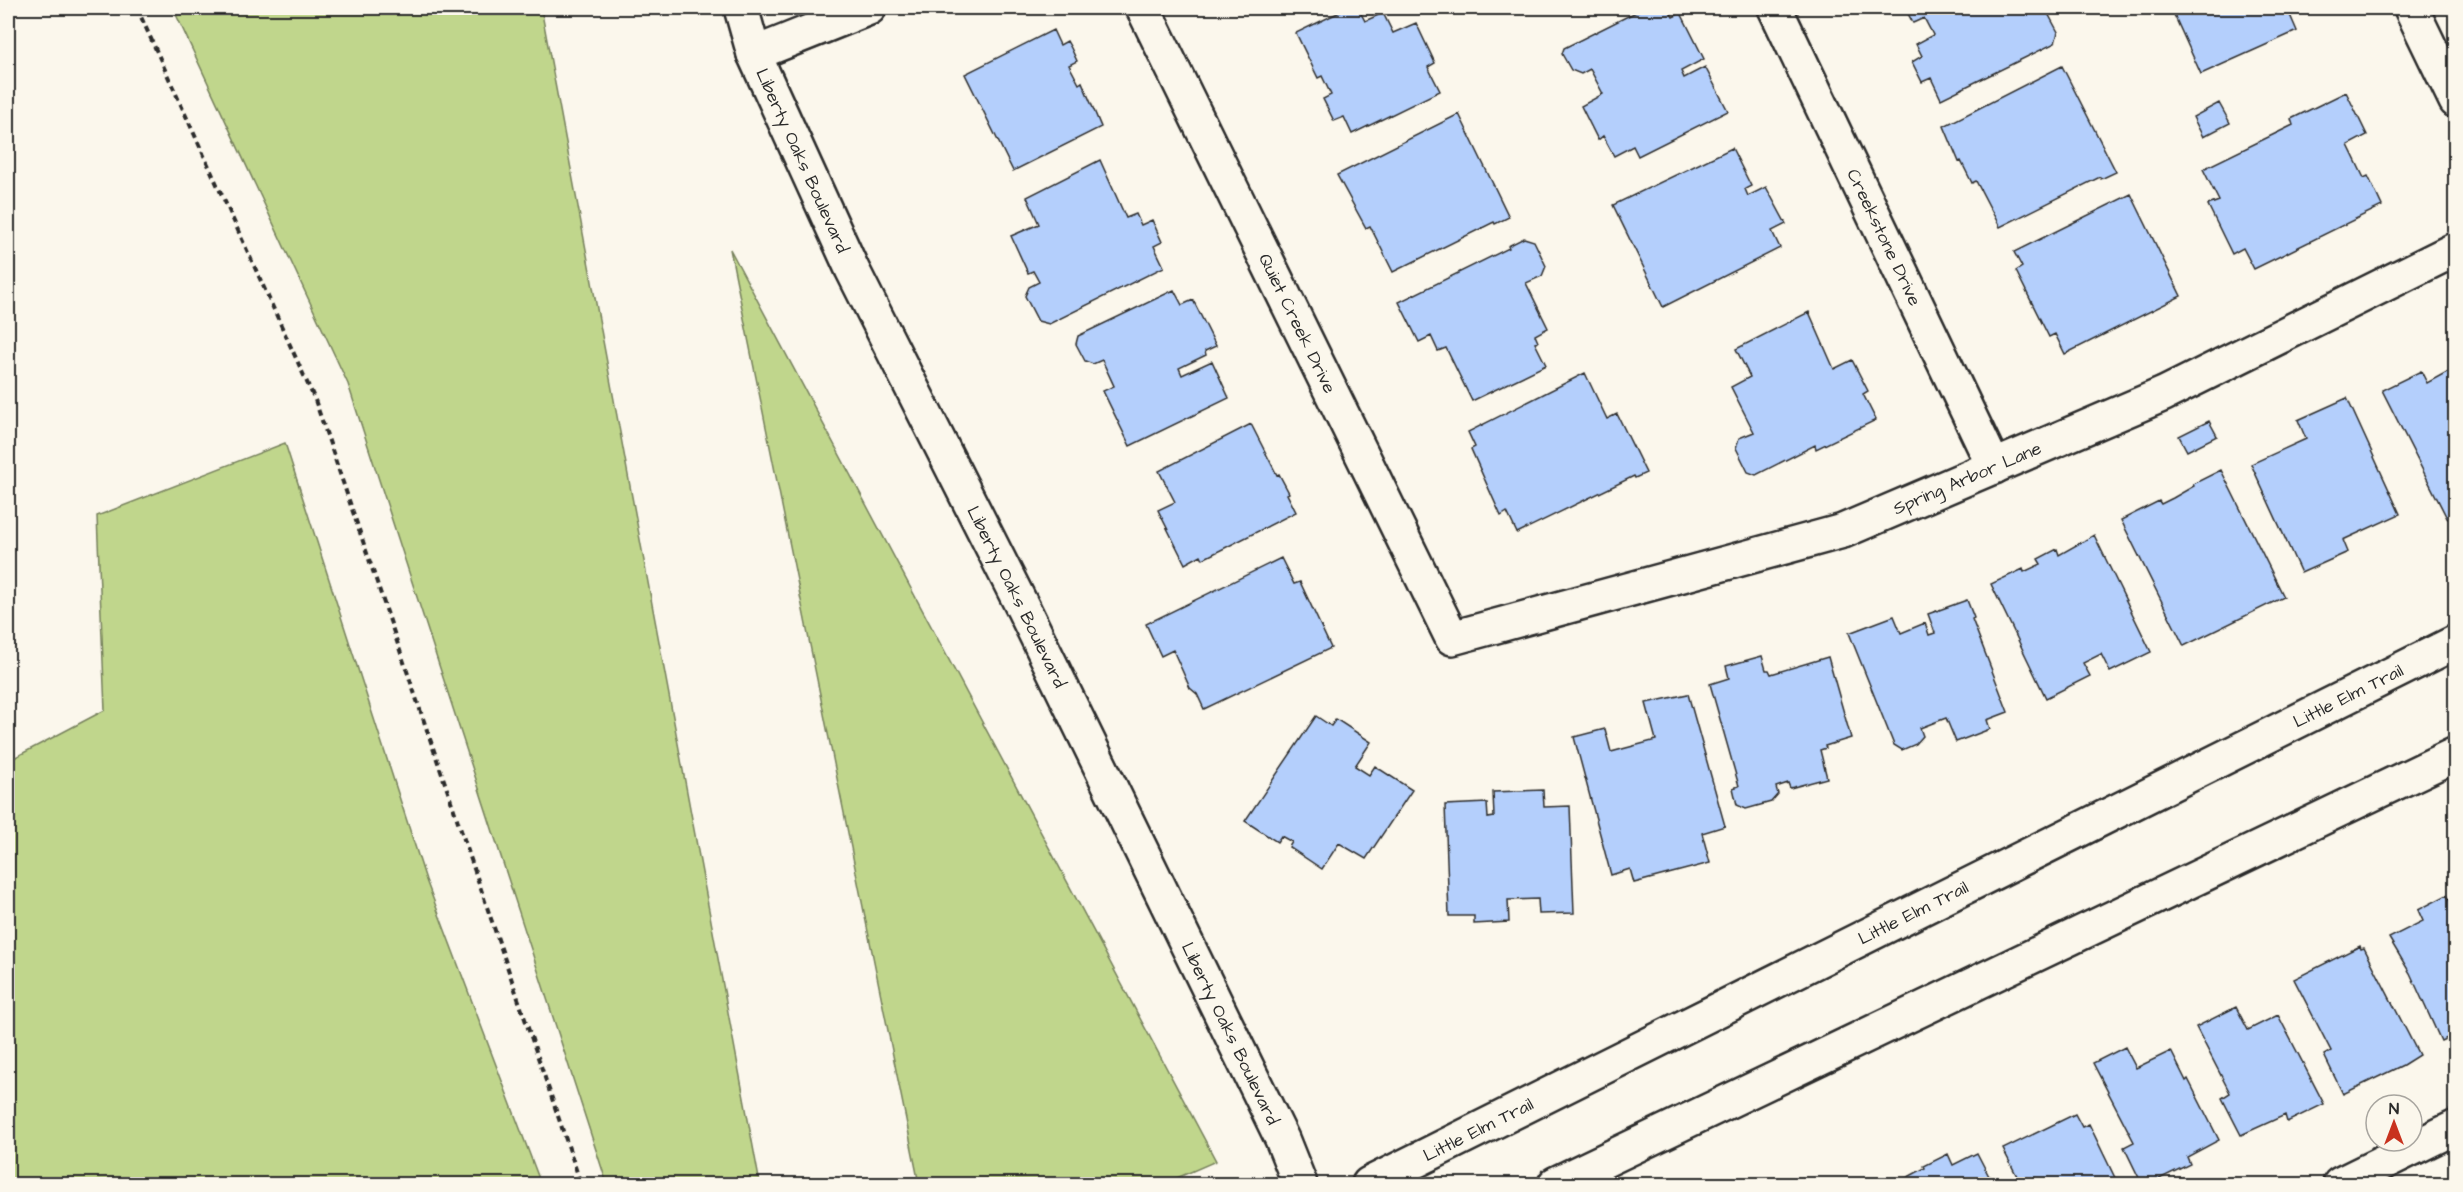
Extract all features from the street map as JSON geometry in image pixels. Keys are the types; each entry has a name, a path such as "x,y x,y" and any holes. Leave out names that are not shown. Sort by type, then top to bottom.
{"street":[{"name":"Liberty Oaks Boulevard","path":"741,8 754,54 852,269 1029,621 1282,1139 1300,1185"},
{"path":"754,54 869,8"},
{"name":"Quiet Creek Drive","path":"1143,8 1452,638"},
{"name":"Creekstone Drive","path":"1775,8 1994,467"},
{"path":"2410,8 2456,101"},
{"name":"Spring Arbor Lane","path":"1452,638 1844,531 2164,394 2456,249"},
{"name":"Little Elm Trail","path":"1369,1185 2456,642"},
{"path":"1555,1185 2456,754"},
{"path":"2340,1185 2456,1127"}],"path":[{"path":"137,8 315,400 580,1185"}],"green space":[{"path":"173,8 541,8 760,1184 607,1184 348,384"},
{"path":"730,249 1216,1161 1163,1184 919,1184"},
{"path":"285,443 426,880 541,1184 8,1184 8,761 105,710 97,516"}],"building":[{"path":"1348,8 1358,8 1365,21 1383,13 1393,33 1416,23 1435,63 1428,67 1440,91 1352,134 1344,117 1334,121 1323,99 1331,95 1322,76 1318,78 1296,33"},
{"path":"1644,8 1668,8 1673,17 1681,13 1704,59 1681,71 1684,78 1705,67 1728,111 1638,156 1633,146 1614,156 1603,136 1598,140 1581,106 1603,94 1590,69 1581,74 1571,70 1562,54 1564,48"},
{"path":"1905,8 2017,8 2019,12 2029,8 2045,8 2058,32 2055,43 1941,99 1931,78 1922,82 1912,62 1922,56 1916,44 1933,35 1924,18 1913,23"},
{"path":"2171,8 2287,8 2297,31 2201,74"},
{"path":"1053,30 1060,45 1067,41 1071,48 1077,61 1069,65 1079,84 1082,82 1101,127 1013,171 965,74"},
{"path":"2062,66 2116,172 2101,179 2100,177 2000,227 1976,181 1972,183 1961,161 1959,162 1944,126"},
{"path":"2346,92 2367,135 2348,145 2364,178 2368,176 2382,206 2254,269 2243,248 2232,254 2208,205 2219,201 2203,169 2293,125 2291,119"},
{"path":"2219,103 2230,123 2203,137 2193,117"},
{"path":"1459,114 1509,217 1495,224 1494,222 1393,272 1370,226 1366,228 1337,175"},
{"path":"1732,148 1751,186 1745,189 1748,196 1766,187 1786,224 1772,231 1780,248 1663,307 1613,205"},
{"path":"1100,160 1126,218 1136,214 1141,225 1152,220 1162,242 1154,246 1164,267 1049,324 1038,321 1025,296 1029,287 1039,282 1033,271 1028,273 1011,236 1039,224 1027,197"},
{"path":"2131,194 2181,296 2065,354 2055,334 2049,337 2016,271 2022,267 2014,252"},
{"path":"1524,238 1534,241 1546,266 1542,276 1526,283 1548,328 1535,335 1538,342 1535,343 1546,365 1472,401 1446,348 1438,351 1431,336 1419,342 1399,302 1509,248 1508,246"},
{"path":"1174,290 1182,305 1193,300 1216,346 1205,351 1206,355 1179,368 1182,375 1212,361 1229,398 1130,446 1103,391 1114,386 1102,360 1093,364 1085,361 1076,344 1078,336"},
{"path":"1809,312 1834,369 1852,360 1868,391 1863,394 1876,420 1816,449 1815,445 1756,475 1748,472 1736,448 1739,438 1754,432 1731,387 1750,377 1736,349"},
{"path":"2456,367 2456,514 2447,518 2382,390 2421,371 2427,383"},
{"path":"1585,373 1607,419 1617,414 1646,473 1635,478 1634,476 1517,533 1507,512 1501,516 1471,449 1475,447 1468,432"},
{"path":"2347,398 2400,514 2343,540 2348,552 2301,573 2251,464 2306,439 2298,420"},
{"path":"2209,421 2217,436 2187,451 2179,436"},
{"path":"1251,424 1277,475 1279,474 1289,493 1287,494 1296,512 1203,559 1201,555 1185,564 1158,510 1175,502 1159,471"},
{"path":"2221,470 2284,597 2184,646 2121,520 2159,501 2161,504 2173,498 2194,486 2193,484"},
{"path":"2094,535 2151,652 2110,672 2101,654 2083,663 2090,676 2046,698 1991,584 2023,569 2024,572 2041,564 2038,559 2057,549 2059,555"},
{"path":"1281,558 1294,584 1300,582 1331,648 1204,709 1197,694 1190,688 1173,650 1161,656 1146,624"},
{"path":"1967,600 1974,618 1972,619 2008,712 1987,720 1990,729 1956,742 1946,718 1920,728 1923,736 1916,744 1902,750 1894,745 1849,633 1894,616 1901,633 1925,623 1929,635 1935,633 1928,614"},
{"path":"1762,656 1766,670 1769,670 1771,674 1828,657 1851,738 1825,746 1826,748 1820,750 1827,778 1790,788 1788,783 1776,787 1778,794 1771,802 1746,809 1737,805 1733,788 1739,786 1710,684 1729,678 1726,666"},
{"path":"1688,694 1725,826 1702,833 1710,863 1634,883 1630,869 1611,875 1574,737 1605,729 1611,752 1656,740 1646,703"},
{"path":"1316,716 1331,726 1336,719 1371,742 1355,766 1369,775 1375,766 1412,790 1366,859 1339,843 1322,869 1289,847 1292,842 1281,836 1277,842 1245,821"},
{"path":"1543,790 1544,807 1570,806 1574,913 1539,914 1538,899 1508,900 1509,922 1474,924 1474,916 1449,916 1445,805 1487,803 1488,818 1494,817 1493,792"},
{"path":"2447,895 2453,907 2456,906 2456,1034 2441,1041 2410,973 2389,938 2423,921 2418,910"},
{"path":"2360,946 2361,949 2364,948 2419,1055 2343,1094 2324,1055 2331,1051 2294,979"},
{"path":"2236,1007 2248,1030 2278,1015 2324,1104 2287,1122 2285,1115 2241,1135 2222,1098 2230,1093 2196,1027"},
{"path":"2125,1047 2136,1068 2171,1051 2219,1140 2187,1157 2190,1164 2149,1184 2142,1184 2124,1147 2134,1142 2093,1063"},
{"path":"2075,1114 2082,1127 2089,1124 2118,1184 2021,1184 2003,1149"},
{"path":"1977,1153 1993,1184 1897,1183 1948,1154 1953,1165"}]}
